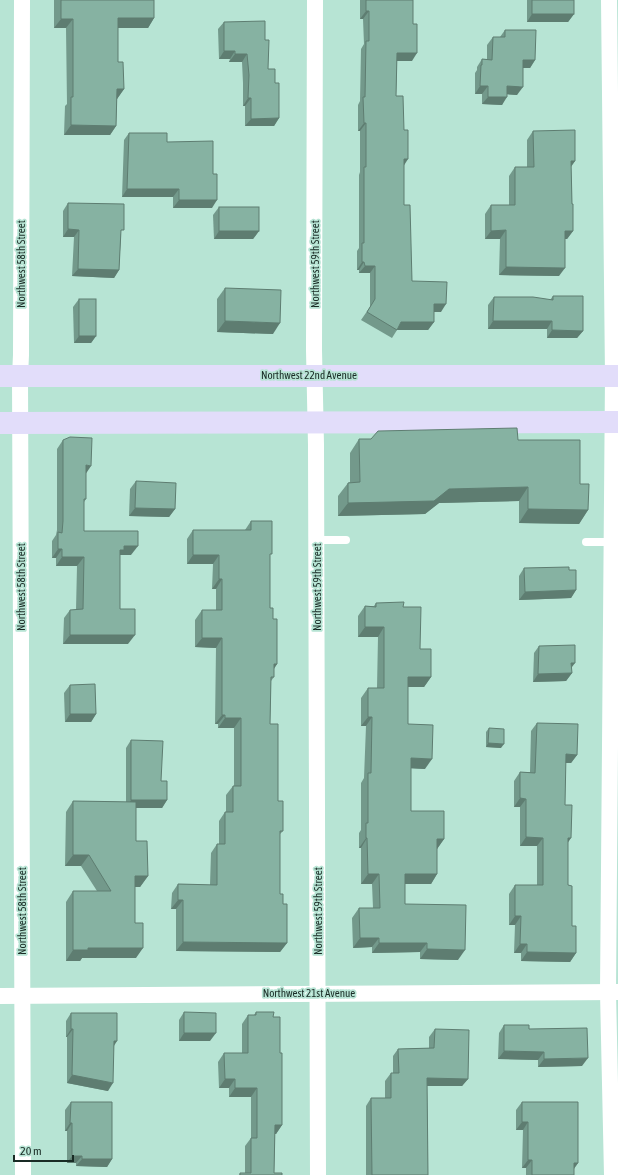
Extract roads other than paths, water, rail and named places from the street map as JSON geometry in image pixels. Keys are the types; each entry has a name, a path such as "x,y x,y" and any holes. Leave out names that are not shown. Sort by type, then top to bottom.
{"main road":[{"name":"Northwest 22nd Avenue","path":"10,376 616,376"},
{"path":"10,423 616,422"}],"street":[{"name":"Northwest 58th Street","path":"22,0 21,355 10,376 10,423 23,996 23,1175"},
{"name":"Northwest 59th Street","path":"315,0 318,1175"},
{"path":"609,0 616,376 612,542 612,1175"},
{"name":"Northwest 21st Avenue","path":"0,996 613,992"}],"lane":[{"path":"317,540 346,540"},
{"path":"586,542 612,542"}]}
